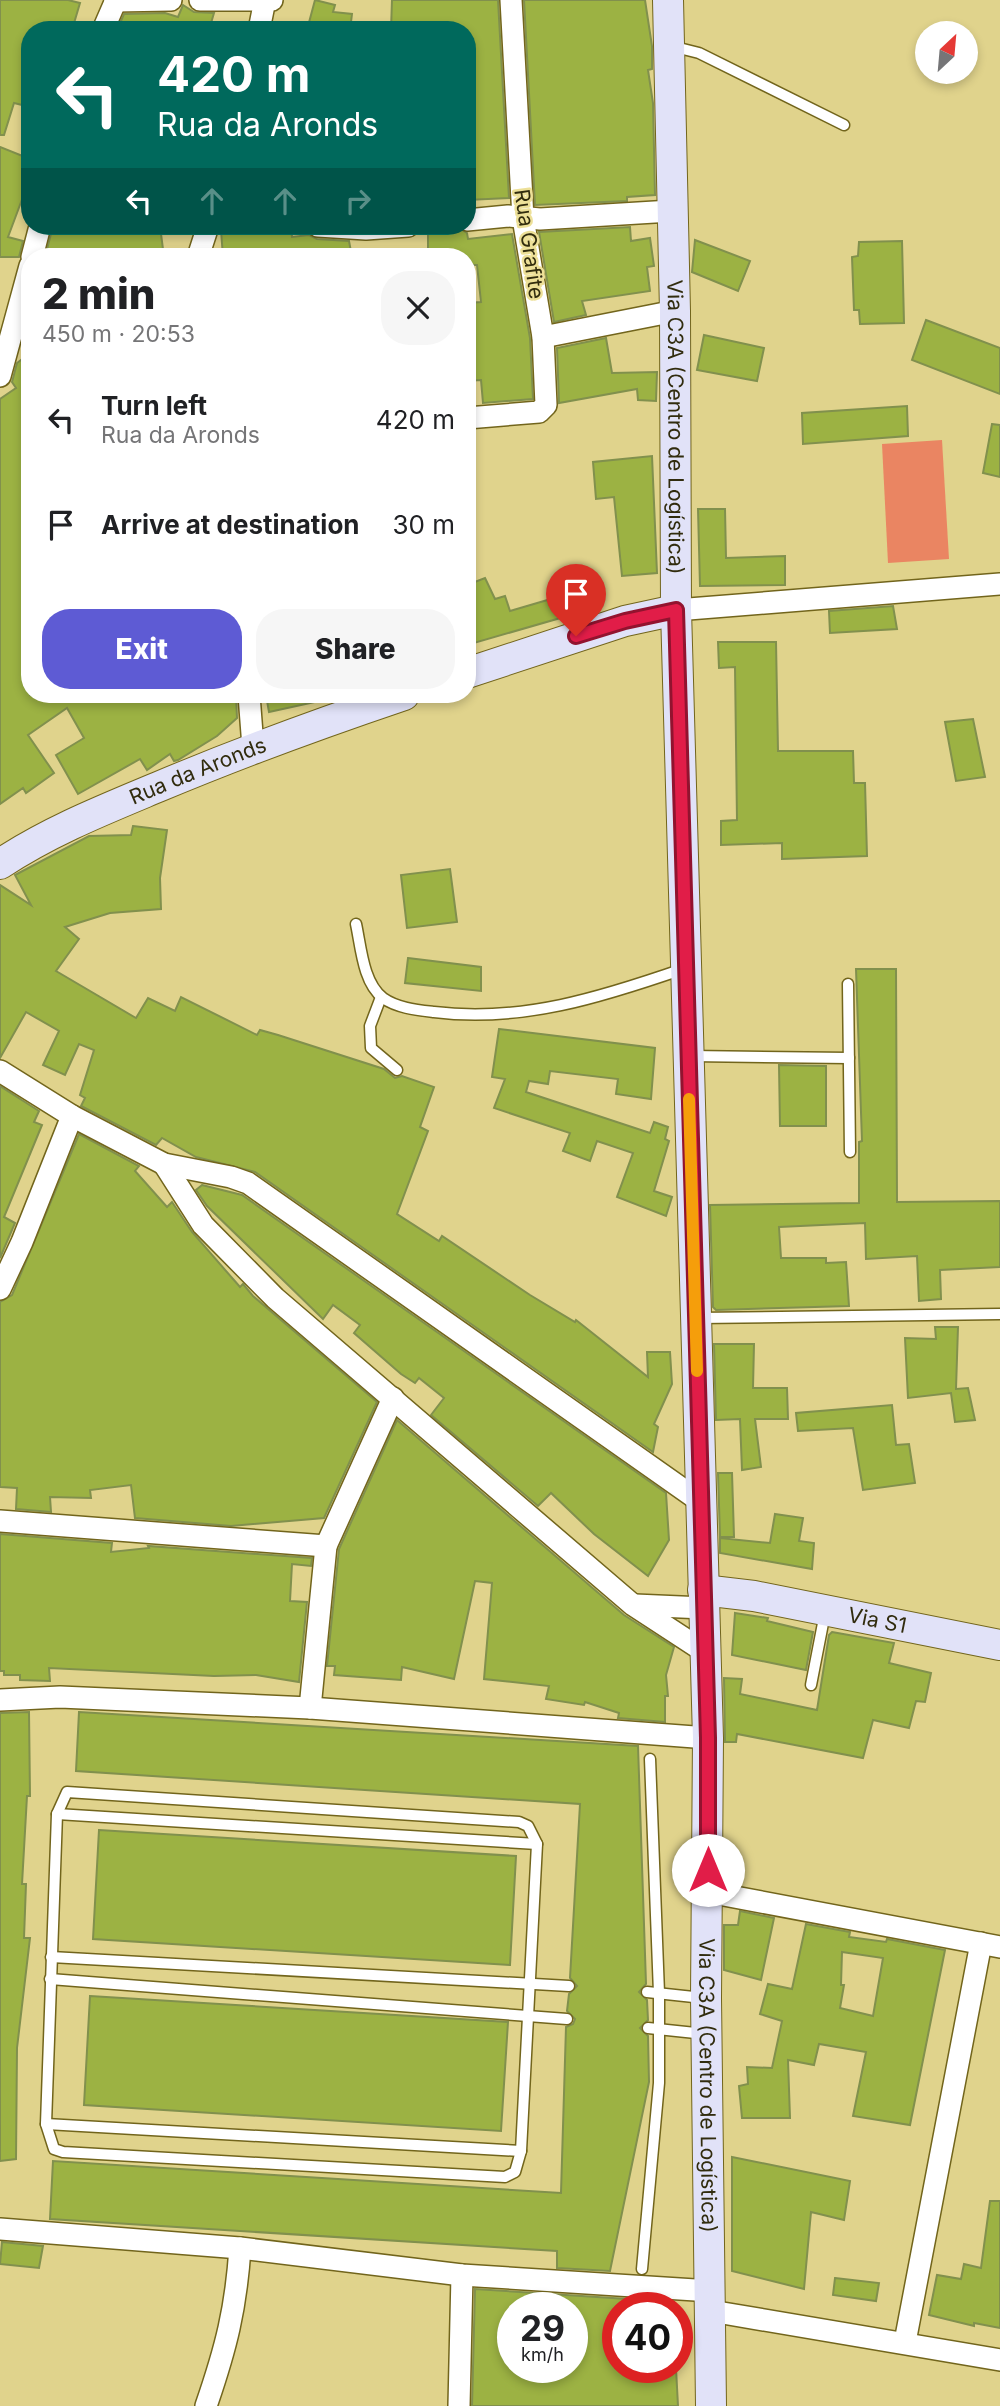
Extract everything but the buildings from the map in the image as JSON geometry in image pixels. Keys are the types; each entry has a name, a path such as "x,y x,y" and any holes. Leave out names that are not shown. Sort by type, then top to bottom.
{"street":[{"path":"107,21 115,1 171,0"},
{"path":"201,0 272,0"},
{"path":"261,21 265,0"},
{"name":"Rua Grafite","path":"476,417 544,410 543,337 523,218 510,0"},
{"name":"Via C3A (Centro de Logística)","path":"668,0 675,310 676,610 708,1738 706,1998 711,2406"},
{"path":"476,220 671,212"},
{"path":"543,337 675,310"},
{"path":"1,367 21,316"},
{"path":"476,670 625,621 676,610 1000,584"},
{"path":"250,703 253,747"},
{"name":"Rua da Aronds","path":"0,864 41,837 253,747 381,703"},
{"path":"0,1072 72,1116 164,1164 231,1177 248,1184 701,1502"},
{"path":"0,1289 22,1242 72,1116"},
{"path":"164,1164 203,1226 261,1284 633,1605 705,1652"},
{"path":"310,1707 326,1546 393,1398"},
{"path":"0,1521 326,1546"},
{"name":"Via S1","path":"704,1599 754,1596 1000,1645"},
{"path":"633,1605 704,1599"},
{"path":"0,1700 60,1697 310,1707 708,1738"},
{"path":"708,1892 991,1945 905,2342"},
{"path":"0,2230 240,2248 462,2276 711,2301 1000,2360"},
{"path":"206,2406 223,2357 236,2305 240,2248"},
{"path":"459,2406 462,2276"}],"lane":[{"path":"668,46 699,53 844,125"},
{"path":"356,924 368,975 381,997 411,1009 464,1016 515,1014 602,997 686,968"},
{"path":"848,984 850,1152"},
{"path":"381,997 370,1026 371,1048 397,1070"},
{"path":"688,1056 849,1058"},
{"path":"696,1318 1000,1314"},
{"path":"811,1685 826,1611"},
{"path":"642,2269 659,2083 653,2029 659,1993 649,1759"},
{"path":"70,1792 519,1822 528,1826 537,1844 521,2151 514,2172 505,2177 76,2153 54,2149 46,2124 50,1979 57,1814 64,1795 70,1792"},
{"path":"57,1814 537,1844"},
{"path":"51,1957 569,1986"},
{"path":"50,1979 567,2019"},
{"path":"647,1992 706,1998"},
{"path":"653,2029 707,2034"},
{"path":"46,2124 521,2151"}],"shaded area":[{"path":"942,440 949,559 888,563 882,444"}],"slow traffic":[{"path":"689,1099 697,1371"}],"route":[{"path":"576,636 625,621 676,610 708,1738 708,1870"}]}
